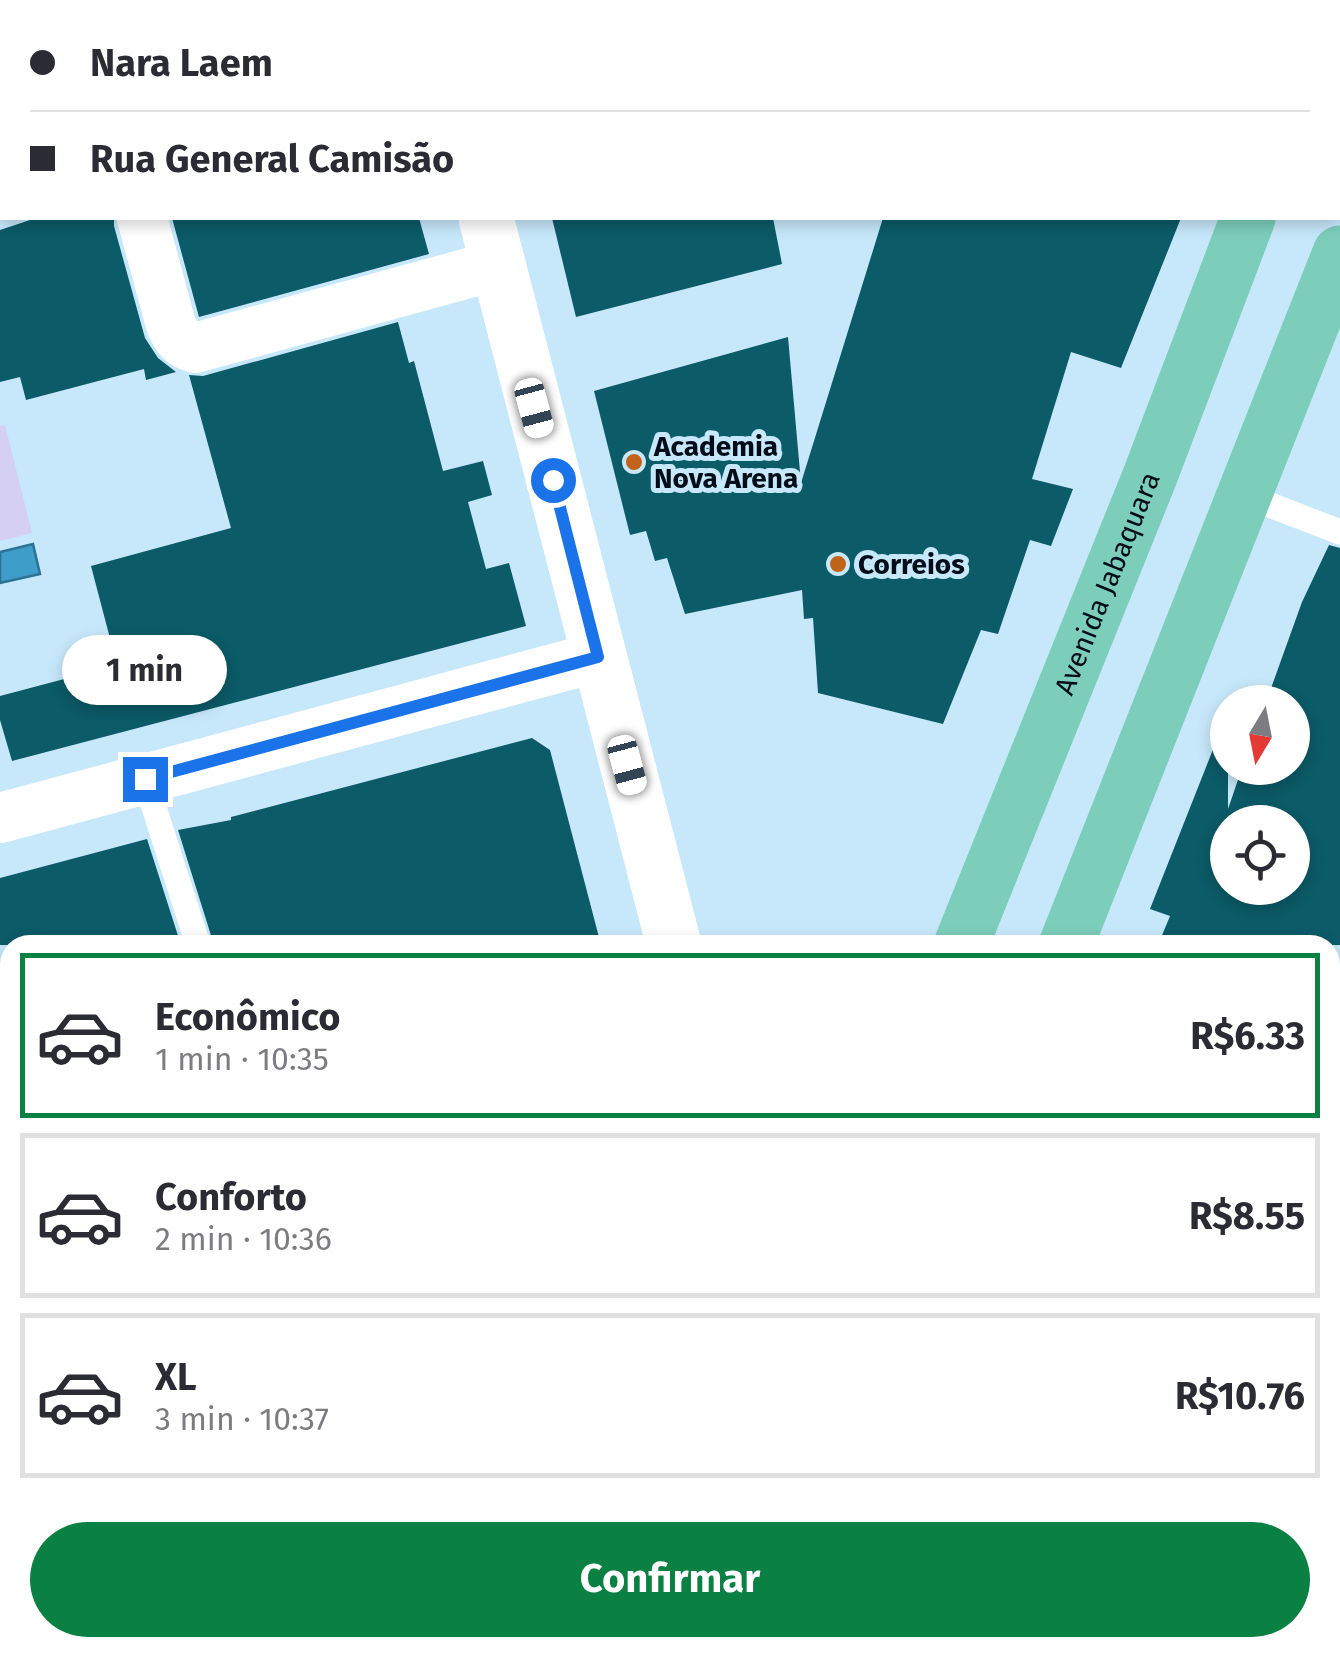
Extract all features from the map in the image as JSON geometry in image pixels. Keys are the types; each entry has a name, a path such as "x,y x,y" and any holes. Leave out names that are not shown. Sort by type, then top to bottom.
{"main road":[{"name":"Avenida Jabaquara","path":"965,935 1144,490 1247,220"},
{"path":"1070,935 1340,253"}],"street":[{"path":"143,220 171,325 178,340 195,348 492,242 671,935"},
{"path":"0,818 598,657"}],"lane":[{"path":"1244,495 1340,532"},
{"path":"145,779 195,935"}],"shaded area":[{"path":"5,425 32,533 0,541 0,426"}],"water":[{"path":"33,544 40,574 0,583 0,552"}],"building":[{"path":"30,220 114,220 145,338 158,358 176,372 146,380 144,369 26,400 20,377 0,382 0,230"},
{"path":"173,220 420,220 429,254 199,317"},
{"path":"552,220 773,220 782,264 576,317"},
{"path":"882,220 1180,220 1121,368 1071,352 1032,479 1073,489 1051,546 1030,540 998,634 981,630 943,724 818,693 813,618 804,619 802,590 685,614 667,558 655,561 646,531 630,535 594,391 788,337 801,483"},
{"path":"398,322 409,363 414,361 443,471 483,461 492,495 468,502 486,569 509,563 526,626 12,761 0,720 0,696 117,665 91,566 231,528 189,375 203,376"},
{"path":"1329,545 1340,548 1340,935 1162,935 1170,916 1150,909 1210,757 1210,785 1228,785 1228,805 1210,805 1210,905 1310,905 1310,805 1229,805 1236,785 1310,785 1310,685 1272,685 1302,602"},
{"path":"532,738 550,750 598,935 211,935 178,830"},
{"path":"147,839 178,935 0,935 0,878"}],"place":[{"name":"Academia Nova Arena","path":"634,462"},
{"name":"Correios","path":"838,564"}],"route":[{"path":"145,779 598,657 553,480"}]}
